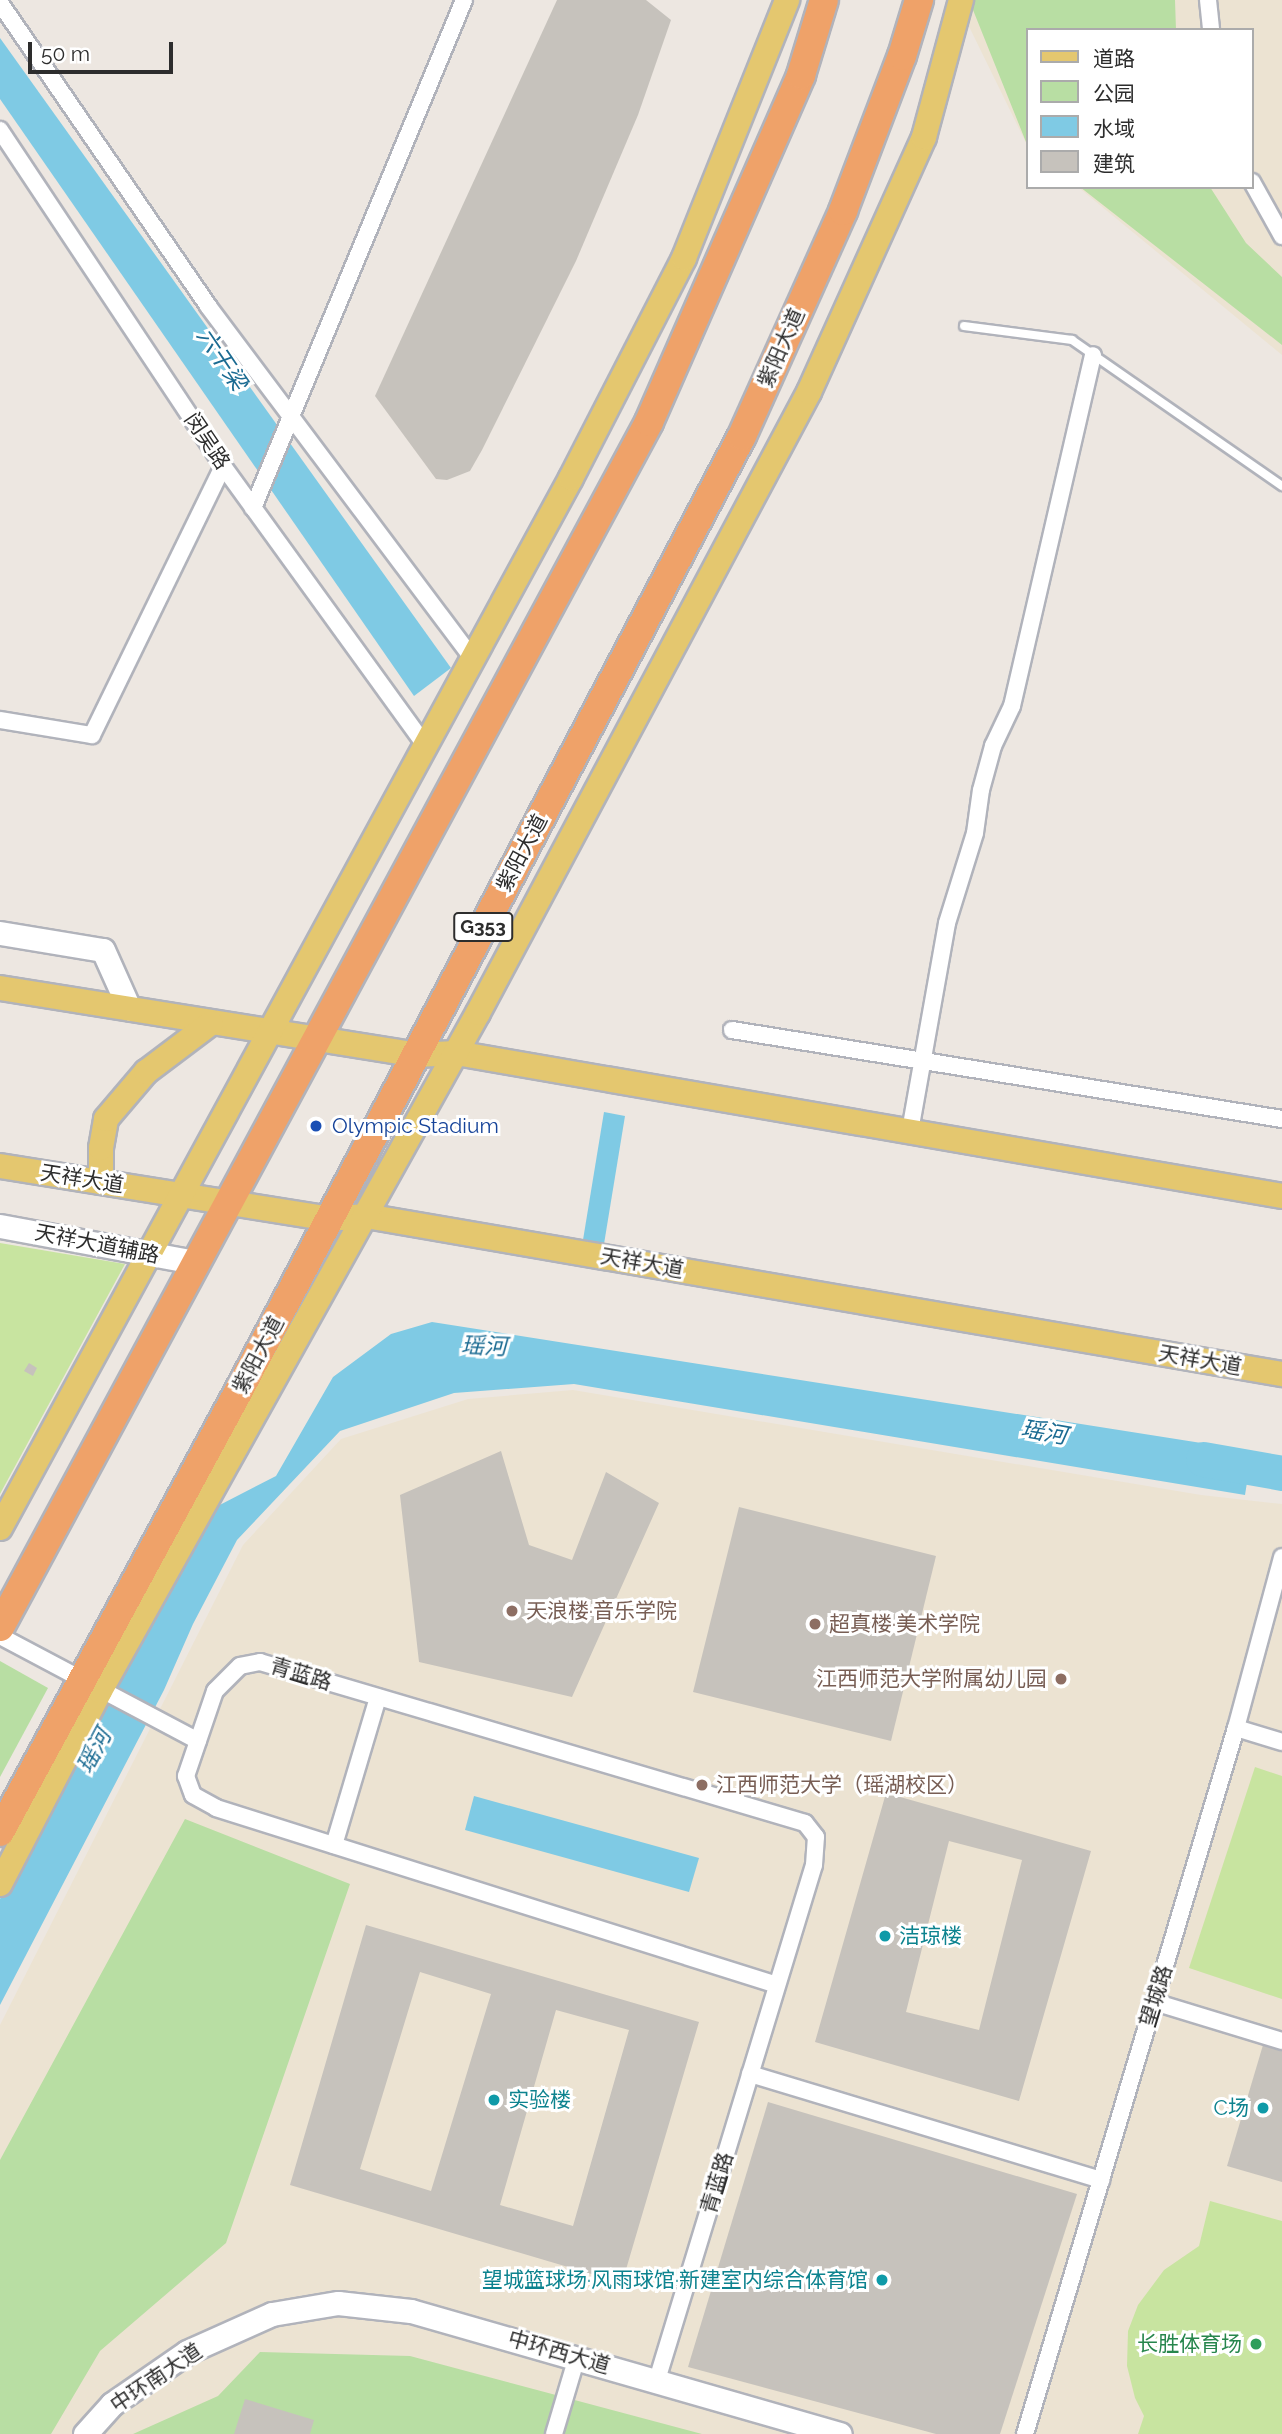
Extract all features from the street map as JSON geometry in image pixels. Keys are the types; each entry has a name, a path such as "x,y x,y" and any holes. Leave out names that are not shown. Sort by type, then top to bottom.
{"highway":[{"path":"0,1627 194,1262 649,422 801,75 824,0"},
{"name":"紫阳大道","path":"0,1832 91,1686 330,1219 742,436 843,211 902,56 919,0"}],"main road":[{"path":"0,1528 571,478 684,258 787,0"},
{"path":"0,1884 91,1686 366,1216 809,392 924,137 961,0"},
{"path":"0,988 416,1055 456,1053 1282,1196"},
{"path":"101,1182 100,1148 106,1119 146,1072 211,1024"},
{"name":"天祥大道","path":"0,1167 330,1219 366,1216 1282,1374"}],"street":[{"path":"253,508 464,0"},
{"path":"1208,0 1212,28"},
{"path":"0,3 208,306 472,658"},
{"name":"闵吴路","path":"0,130 223,466 425,745"},
{"path":"1254,186 1282,236"},
{"path":"910,1131 947,923 975,833 981,790 993,746 1012,706 1093,355"},
{"path":"0,720 92,735 223,466"},
{"path":"0,933 103,950 129,1009"},
{"path":"732,1030 1282,1119"},
{"name":"天祥大道辅路","path":"0,1226 194,1262"},
{"name":"望城路","path":"1025,2434 1236,1728 1282,1558"},
{"path":"0,1636 161,1724 198,1741"},
{"name":"青蓝路","path":"657,2380 814,1865 816,1837 805,1823 260,1662 240,1666 215,1691 186,1776 193,1795 216,1808 777,1986"},
{"path":"334,1845 378,1697"},
{"path":"1236,1728 1282,1742"},
{"path":"1154,2003 1282,2041"},
{"path":"750,2074 1101,2180"},
{"name":"中环西大道","path":"272,2314 338,2303 411,2311 839,2434"},
{"name":"中环南大道","path":"85,2434 112,2404 187,2353 272,2314"},
{"path":"554,2434 577,2357"}],"lane":[{"path":"964,326 1072,340 1282,486"}],"shaded area":[{"path":"956,0 1282,0 1282,355 1080,189 1254,189 1254,28 1026,28 1026,143"},
{"name":"江西师范大学（瑶湖校区）","path":"573,1390 1201,1495 1282,1504 1282,2434 0,2434 0,2025 243,1545 341,1439 468,1399"}],"green space":[{"path":"969,0 1175,0 1176,28 1026,28 1026,142"},
{"path":"1083,189 1211,189 1246,243 1282,277 1282,345"},
{"path":"0,1243 125,1264 0,1494"},
{"path":"0,1661 48,1688 0,1777"},
{"path":"1255,1767 1282,1776 1282,1999 1189,1968"},
{"path":"185,1819 350,1884 226,2243 100,2351 51,2434 0,2434 0,2160"},
{"path":"1210,2201 1282,2221 1282,2434 1138,2434 1144,2416 1135,2398 1127,2366 1128,2331 1138,2305 1164,2270 1199,2246"},
{"path":"260,2352 410,2356 702,2434 133,2434 218,2396"}],"water":[{"name":"六干梁","path":"0,38 451,668 414,696 0,99"},
{"path":"604,1112 625,1116 603,1250 582,1246"},
{"path":"432,1322 1252,1451 1245,1495 574,1384 454,1393 340,1431 237,1540 193,1624 164,1690 0,2005 0,1899 210,1510 276,1476 333,1377 391,1334"},
{"path":"474,1796 699,1858 689,1892 465,1830"}],"building":[{"path":"557,0 646,0 671,20 638,115 576,261 482,450 470,471 447,480 436,479 375,396"},
{"path":"29,1363 37,1368 33,1376 24,1371"},
{"name":"天浪楼·音乐学院","path":"501,1451 529,1545 572,1560 606,1472 659,1503 572,1697 419,1662 400,1495"},
{"name":"超真楼·美术学院","path":"739,1507 936,1556 891,1741 693,1692"},
{"name":"洁琼楼","path":"886,1793 1091,1851 1019,2101 815,2042","holes":["949,1841 1022,1860 979,2030 906,2012"]},
{"name":"实验楼","path":"366,1925 699,2022 622,2283 290,2185","holes":["420,1972 491,1994 431,2191 360,2169","556,2010 629,2030 573,2226 500,2205"]},
{"name":"C场","path":"1263,2045 1282,2050 1282,2182 1227,2166"},
{"name":"望城篮球场·风雨球馆·新建室内综合体育馆","path":"768,2102 1077,2194 1000,2434 936,2434 688,2367"},
{"path":"245,2399 314,2420 310,2434 234,2434"}],"waterway":[{"name":"瑶河","path":"1203,1459 1282,1473"}],"place":[{"name":"Olympic Stadium","path":"316,1126"},
{"name":"天浪楼·音乐学院","path":"512,1611"},
{"name":"超真楼·美术学院","path":"815,1624"},
{"name":"江西师范大学附属幼儿园","path":"1061,1679"},
{"name":"江西师范大学（瑶湖校区）","path":"702,1785"},
{"name":"洁琼楼","path":"885,1936"},
{"name":"实验楼","path":"494,2100"},
{"name":"C场","path":"1263,2108"},
{"name":"望城篮球场·风雨球馆·新建室内综合体育馆","path":"882,2280"},
{"name":"长胜体育场","path":"1256,2344"}]}
